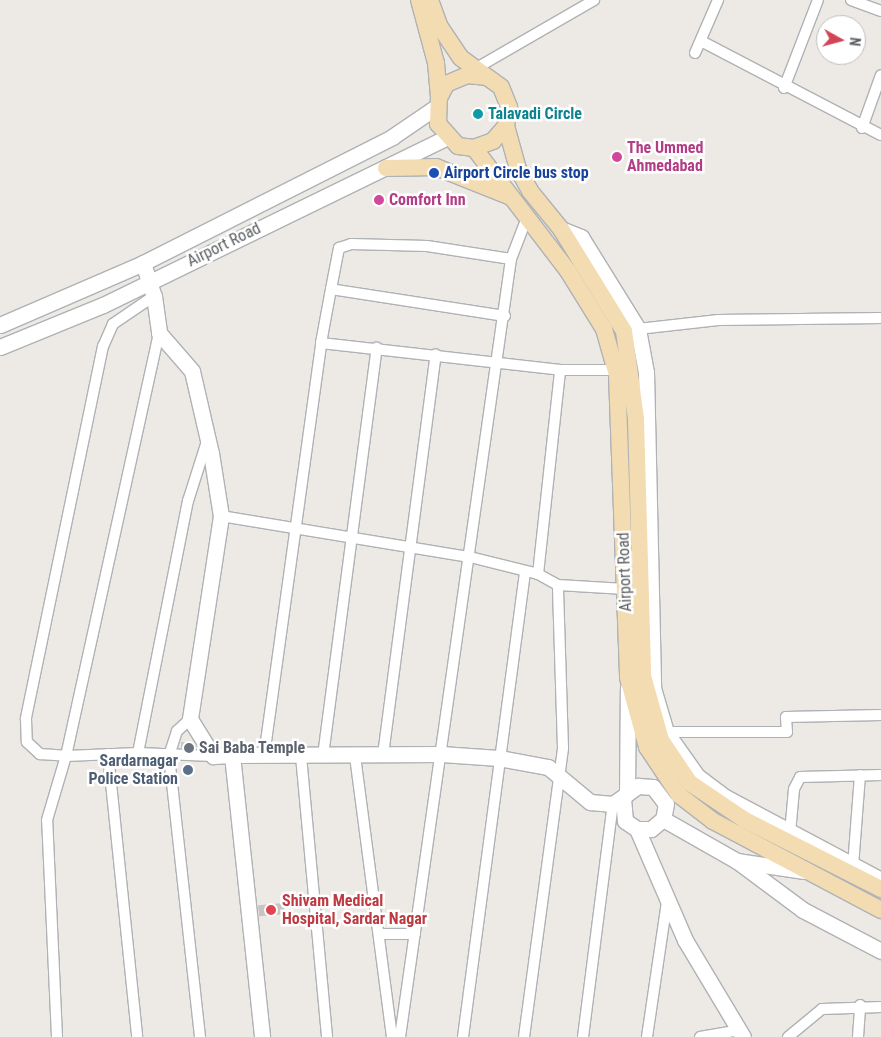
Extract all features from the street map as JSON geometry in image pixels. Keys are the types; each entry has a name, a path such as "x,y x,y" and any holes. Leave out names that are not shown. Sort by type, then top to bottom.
{"main road":[{"path":"419,0 436,63 437,102 446,138 474,148 493,141 506,126 509,107 501,87 479,74 440,27 430,0"},
{"path":"437,102 446,84 467,75 479,74"},
{"name":"Airport Road","path":"506,126 518,169 561,230 624,331 632,372 643,676 661,740 690,784 744,820 881,890"},
{"name":"Airport Road","path":"474,148 518,200 604,329 615,370 628,678 647,747 664,785 713,821 804,871 881,910"},
{"path":"386,168 436,167 518,200"},
{"path":"821,880 848,883 881,900"}],"street":[{"path":"479,74 594,0"},
{"path":"695,53 718,0"},
{"path":"784,88 818,0"},
{"path":"851,0 881,11"},
{"path":"701,40 784,88 862,128 881,135"},
{"path":"862,128 881,75"},
{"name":"Airport Road","path":"0,325 143,262 392,137 437,102"},
{"name":"Airport Road","path":"0,347 150,281 446,138"},
{"path":"400,1037 499,360 511,259 528,215"},
{"path":"561,230 581,237 638,329 646,372 653,688 666,732 697,776 790,833 881,880"},
{"path":"264,756 321,342 339,248 351,244 426,246 511,259"},
{"path":"57,1037 47,820 66,756 159,333 154,296 143,262"},
{"path":"331,289 504,316"},
{"path":"154,296 113,324 103,346 26,718 24,733 32,749 66,756 138,753 169,756 441,754 499,758 548,767 559,774 590,802 621,799 638,786 664,785 666,804 663,819 651,829 637,829"},
{"path":"638,329 718,320 881,318"},
{"path":"159,333 192,371 208,438 221,516 190,719 177,731 169,756 200,1037"},
{"path":"321,342 499,360 560,370 615,370"},
{"path":"323,756 377,348"},
{"path":"383,754 436,354"},
{"path":"538,574 560,370"},
{"path":"138,753 188,502 208,438"},
{"path":"221,516 470,557 538,574 558,585 625,589"},
{"path":"463,1037 525,572"},
{"path":"524,1037 563,748 558,585"},
{"path":"583,1037 621,799 628,678"},
{"path":"666,732 787,732 786,717 881,715"},
{"path":"190,719 213,756"},
{"path":"108,754 137,1037"},
{"path":"232,755 262,1037"},
{"path":"301,756 327,1037"},
{"path":"355,756 380,934 392,1037"},
{"path":"790,833 794,789 800,777 881,775"},
{"path":"853,866 860,776"},
{"path":"621,799 625,820 637,829 667,902 741,1033 700,1037"},
{"path":"663,819 737,861 803,910 881,951"},
{"path":"737,861 804,871"},
{"path":"647,1037 667,902"},
{"path":"380,934 415,934"},
{"path":"788,1037 822,1009 860,1005 881,1007"},
{"path":"858,1037 860,1005"}],"building":[{"path":"181,742 194,743 197,748 181,748"},
{"path":"284,903 285,914 259,916 258,905"}],"place":[{"name":"Talavadi Circle","path":"478,114"},
{"name":"The Ummed Ahmedabad","path":"617,157"},
{"name":"Airport Circle bus stop","path":"434,173"},
{"name":"Comfort Inn","path":"379,200"},
{"name":"Sai Baba Temple","path":"189,748"},
{"name":"Sardarnagar Police Station","path":"188,770"},
{"name":"Shivam Medical Hospital, Sardar Nagar","path":"271,910"}]}
